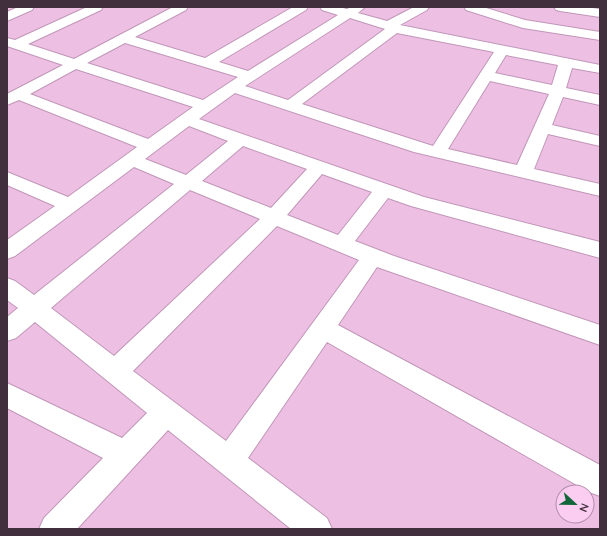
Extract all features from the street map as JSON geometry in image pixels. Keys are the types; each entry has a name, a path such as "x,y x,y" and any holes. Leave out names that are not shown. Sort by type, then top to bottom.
{"street":[{"path":"7,16 28,7"},
{"path":"12,46 97,7"},
{"path":"12,97 182,7"},
{"path":"207,63 302,7"},
{"path":"326,7 353,10 391,27 600,69"},
{"path":"290,106 391,27 423,7"},
{"path":"470,7 526,18 600,36"},
{"path":"560,7 600,13"},
{"path":"7,250 205,106 353,10"},
{"path":"438,152 486,76 506,50 526,18"},
{"path":"123,38 250,76"},
{"path":"12,46 74,64 205,106"},
{"path":"523,172 558,91 566,62"},
{"path":"486,76 600,100"},
{"path":"233,87 420,148 600,190"},
{"path":"12,97 150,146"},
{"path":"187,120 418,202 600,250"},
{"path":"542,128 600,142"},
{"path":"7,331 190,183 241,139"},
{"path":"132,160 373,257 600,335"},
{"path":"115,372 274,217 319,166"},
{"path":"7,178 69,206"},
{"path":"342,244 384,190"},
{"path":"229,461 373,257"},
{"path":"7,288 316,529"},
{"path":"323,328 600,481"},
{"path":"7,395 126,455"},
{"path":"55,529 167,412"}]}
